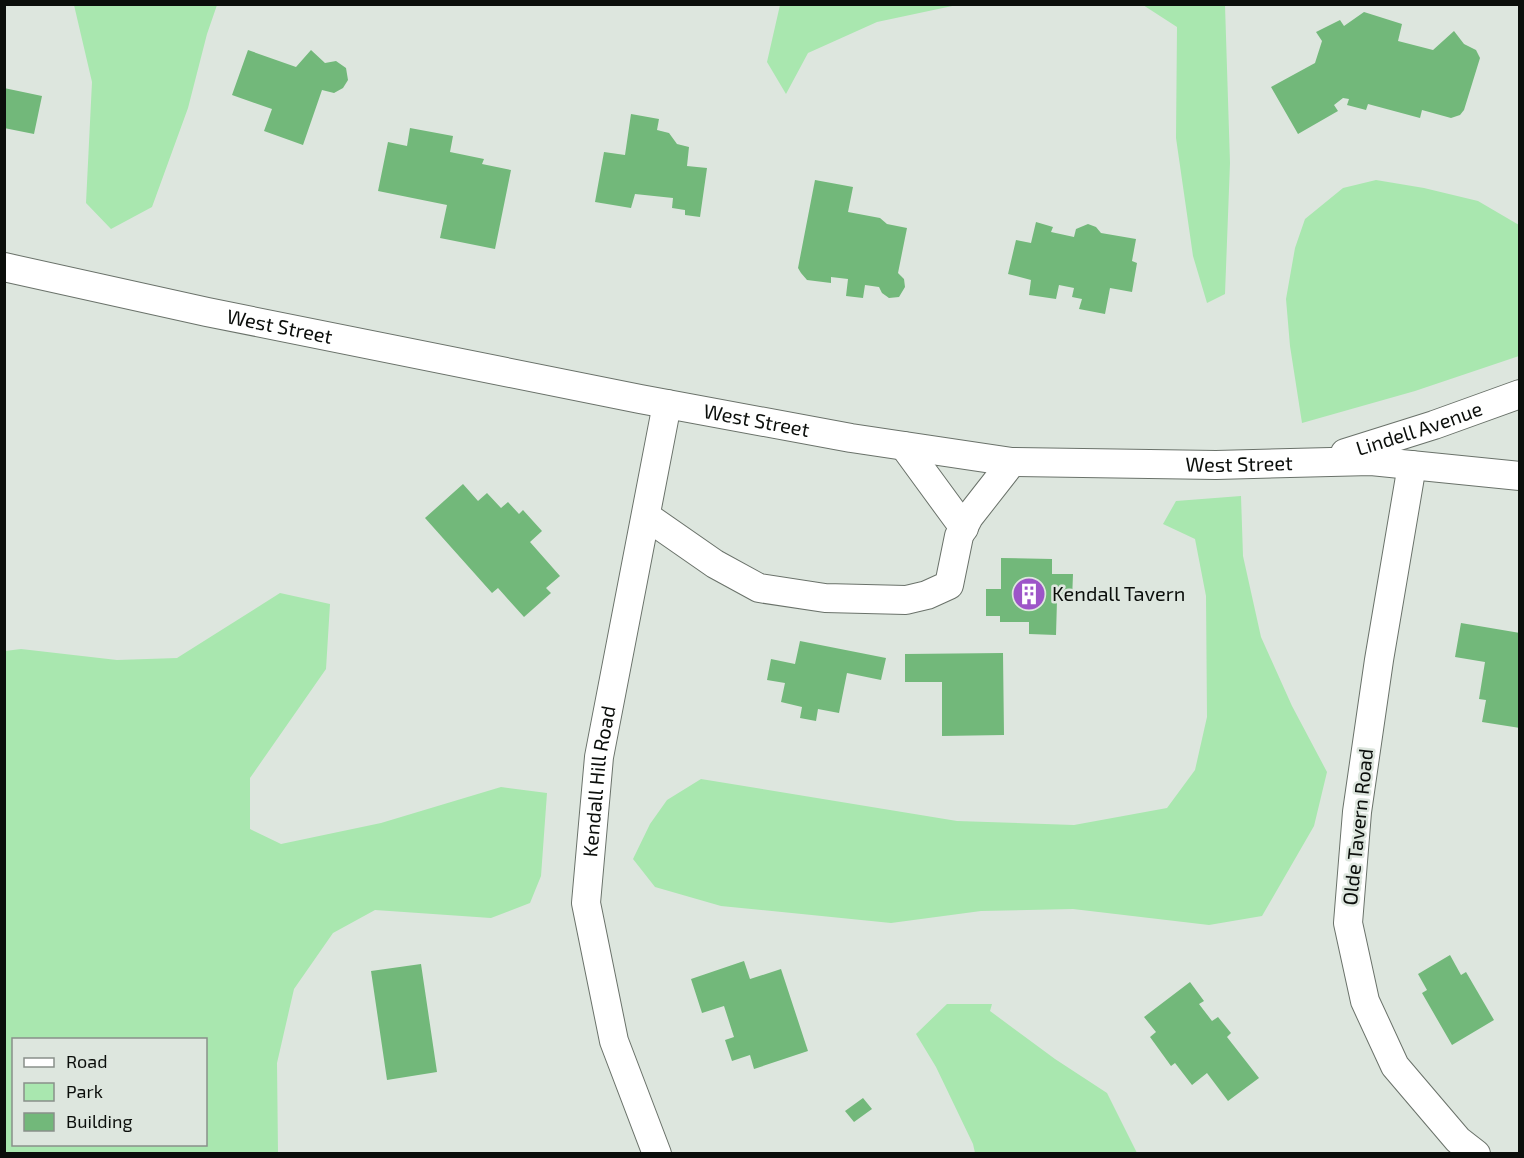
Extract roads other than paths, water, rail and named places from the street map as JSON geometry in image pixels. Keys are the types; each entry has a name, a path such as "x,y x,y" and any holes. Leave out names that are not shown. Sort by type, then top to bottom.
{"street":[{"name":"West Street","path":"4,267 207,312 667,404 851,438 1012,462 1205,465 1371,461 1520,476"},
{"name":"Lindell Avenue","path":"1318,462 1520,394"},
{"name":"Kendall Hill Road","path":"657,1154 614,1041 586,903 599,758 667,404"},
{"path":"904,446 964,528"},
{"path":"646,516 715,564 759,588 825,598 906,600 927,595 949,585 959,536 969,517 1012,462"},
{"name":"Olde Tavern Road","path":"1412,465 1379,660 1357,812 1348,923 1365,1001 1395,1066 1458,1140 1476,1154"}],"place":[{"name":"Kendall Tavern","path":"1029,594"}]}
